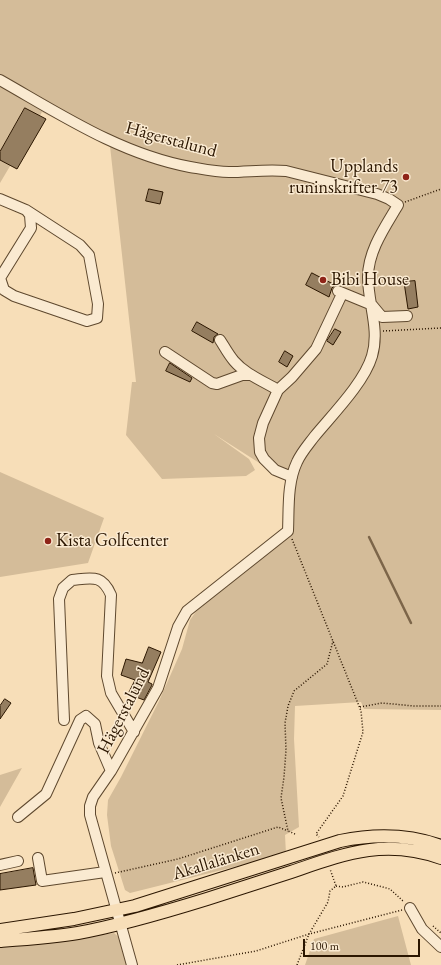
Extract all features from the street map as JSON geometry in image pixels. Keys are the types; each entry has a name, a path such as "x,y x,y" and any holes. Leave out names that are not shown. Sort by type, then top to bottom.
{"main road":[{"name":"Akallalänken","path":"0,930 74,919 117,910 354,838 377,835 395,836 424,841 441,846"},
{"name":"Akallalänken","path":"0,940 72,934 121,924 326,860 368,850 403,849 418,851 441,858"}],"street":[{"name":"Hägerstalund","path":"0,80 117,144 149,156 189,166 228,172 274,169 286,171 377,194 393,201 398,205"},
{"path":"0,200 26,210 80,245 89,254 98,304 97,318 87,321 14,296 4,290 0,278 31,228 30,215 26,210"},
{"path":"288,531 290,488 297,462 305,449 354,389 368,366 374,345 375,332 368,277 370,262 373,250 398,205"},
{"path":"292,477 275,470 269,465 260,452 259,438 263,423 278,390 292,377 316,349 340,293 372,305 382,317 407,316"},
{"path":"220,340 233,360 251,375 278,390"},
{"path":"165,352 212,383 217,384 242,375 251,375"},
{"name":"Hägerstalund","path":"132,965 90,815 90,806 93,797 111,771 158,688 178,627 187,611 288,531"},
{"path":"64,720 59,599 63,588 72,580 96,578 107,585 111,595 107,676 111,693 134,732"},
{"path":"18,817 46,794 80,720 86,716 95,724 99,742 111,771"},
{"path":"38,858 42,882 106,874"},
{"path":"0,865 18,861"},
{"path":"410,908 422,929 441,948"}],"path":[{"path":"398,205 441,189"},
{"path":"375,332 441,328"},
{"path":"288,531 361,711 363,732 355,760 343,796 316,834 322,840"},
{"path":"288,831 281,798 286,750 285,723 288,706 294,691 327,664 333,640"},
{"path":"360,707 382,703 409,706 441,706"},
{"path":"106,874 178,859 278,827 294,834"},
{"path":"330,869 336,886"},
{"path":"297,965 309,934 328,902 330,891 336,886 342,887 363,882 390,889 410,908"},
{"path":"177,965 256,951 309,934 410,908"}],"shaded area":[{"path":"0,0 441,0 441,710 364,709 361,702 295,706 294,739 299,827 285,835 286,854 130,893 125,890 111,846 107,815 108,800 159,701 182,649 190,620 197,610 216,593 242,575 288,537 284,496 286,480 214,434 249,459 255,470 246,476 162,479 126,435 132,382 136,382 110,146 42,112 0,183"},
{"name":"Kista Golfcenter","path":"0,472 104,518 88,563 0,577"},
{"path":"22,768 0,807 0,775"},
{"path":"398,916 411,965 305,965 314,939"},
{"path":"114,933 122,940 128,965 0,965 0,947 43,943"}],"building":[{"path":"25,108 46,119 17,169 0,160 0,152"},
{"path":"149,189 163,192 160,204 146,201"},
{"path":"312,273 335,285 332,288 329,297 306,285"},
{"path":"415,281 418,307 408,309 404,282"},
{"path":"197,322 218,334 214,337 213,343 192,331"},
{"path":"335,329 341,332 333,345 327,341"},
{"path":"285,351 293,356 287,367 279,362"},
{"path":"170,363 192,378 190,382 166,371"},
{"path":"149,647 161,652 148,682 152,685 144,700 128,694 135,680 121,675 126,659 142,663"},
{"path":"5,699 11,703 0,719 0,706"},
{"path":"33,868 36,885 0,890 0,874"}],"waterway":[{"path":"369,537 411,623"}],"place":[{"name":"Upplands runinskrifter 73","path":"406,177"},
{"name":"Bibi House","path":"323,280"},
{"name":"Kista Golfcenter","path":"48,541"}]}
